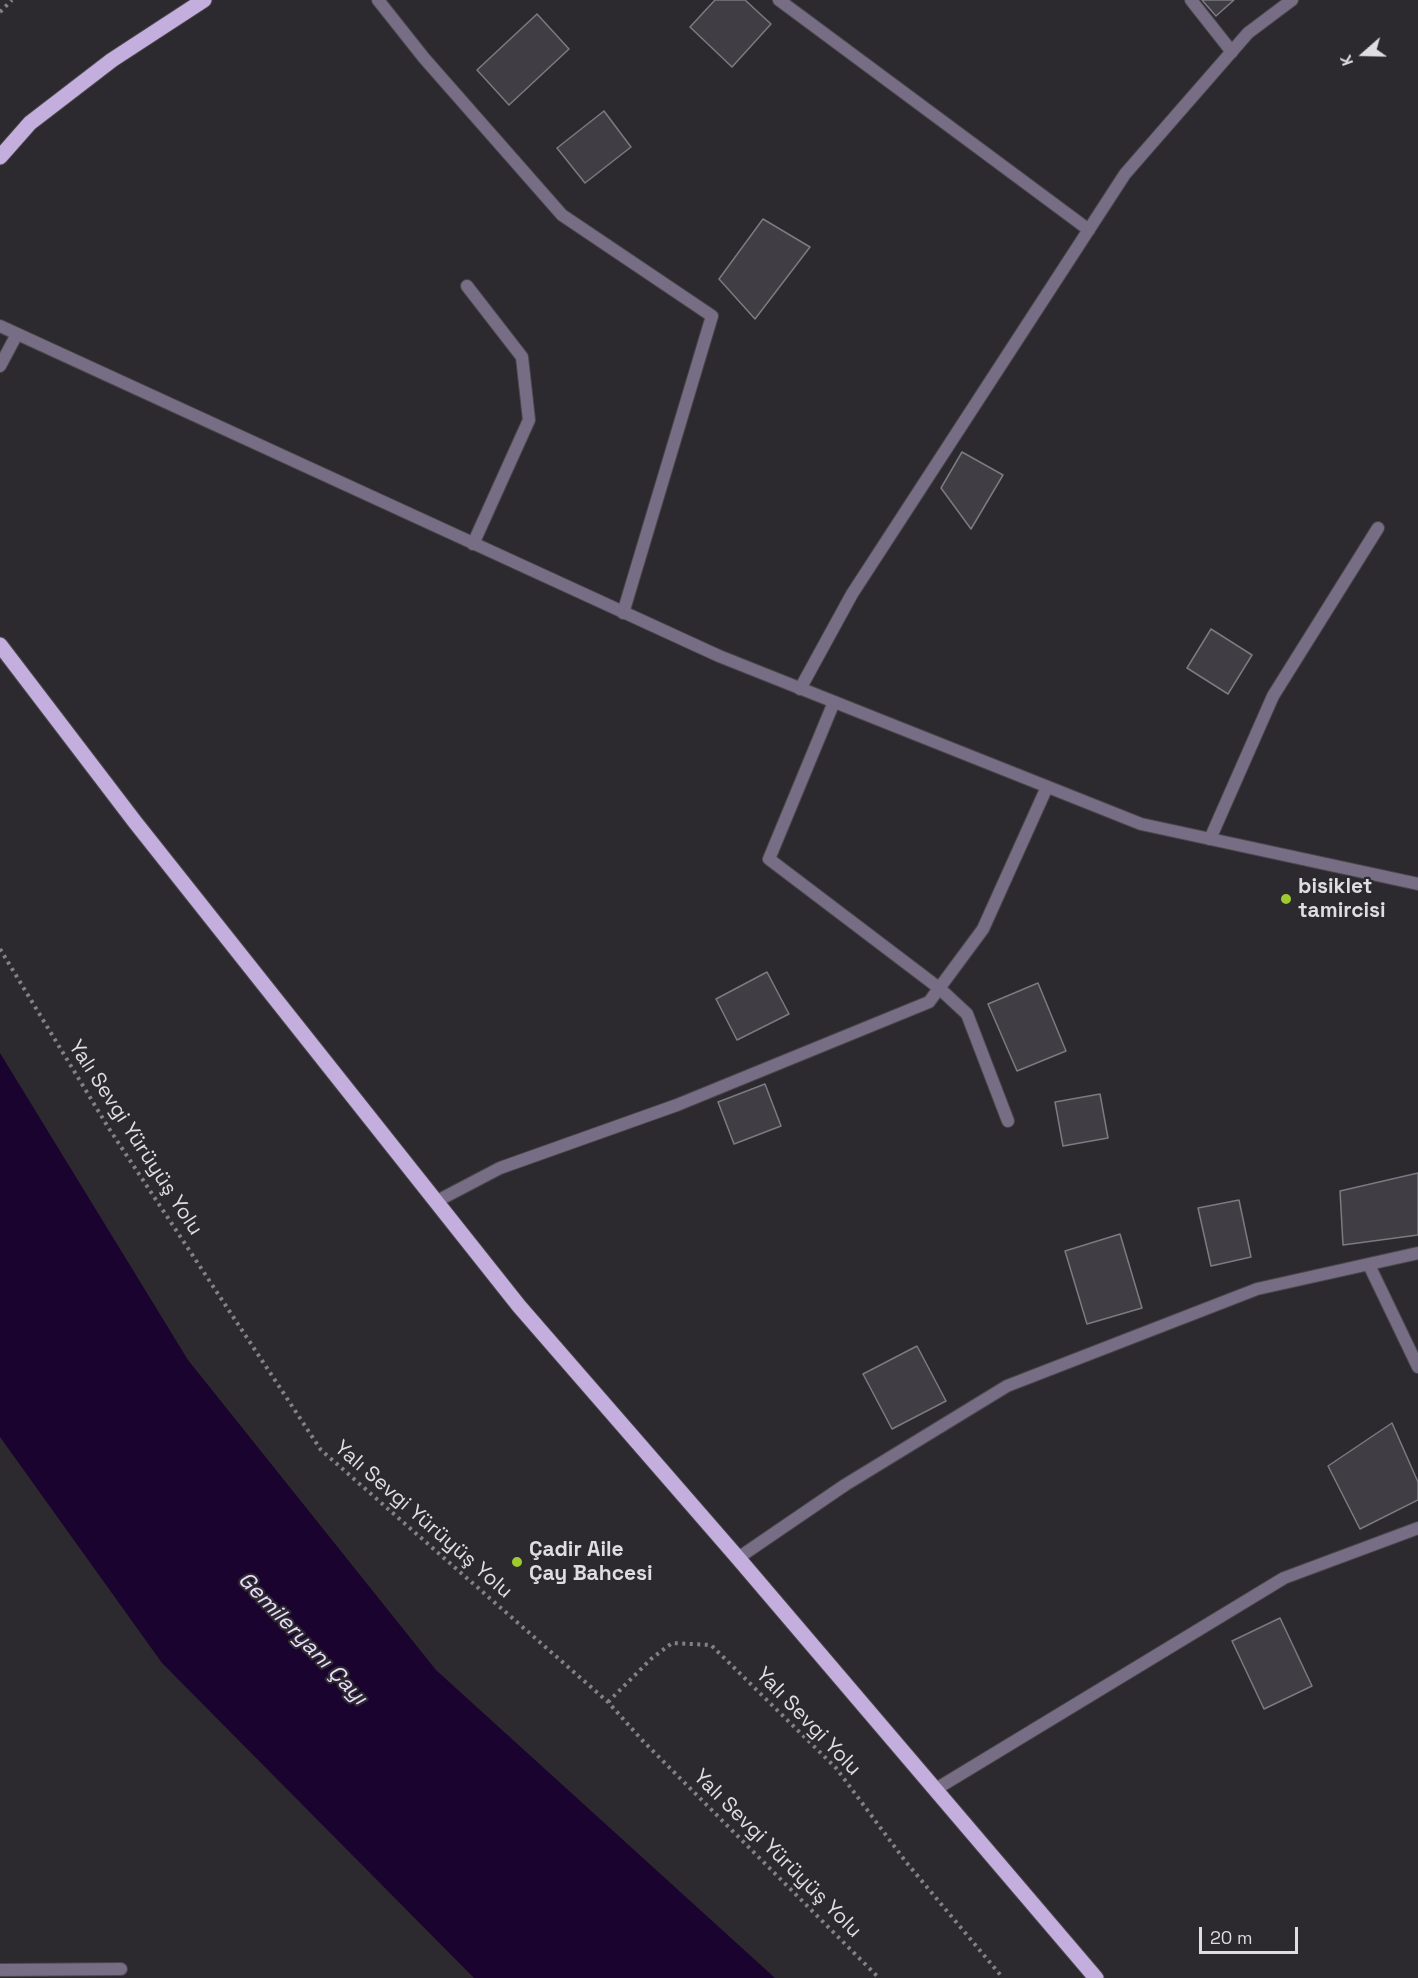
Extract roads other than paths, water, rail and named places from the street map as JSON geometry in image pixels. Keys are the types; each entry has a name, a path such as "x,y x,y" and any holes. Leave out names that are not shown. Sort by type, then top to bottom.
{"main road":[{"path":"0,157 30,123 112,60 204,0"},
{"path":"0,645 135,822 519,1306 738,1557 1096,1978"}],"street":[{"path":"378,0 424,58 562,215 712,316 623,613"},
{"path":"779,0 1089,230"},
{"path":"1191,0 1232,52"},
{"path":"800,689 852,594 1125,174 1248,33 1292,0"},
{"path":"466,286 522,357 529,420 474,544"},
{"path":"0,326 16,336 719,656 1047,787 1142,824 1418,884"},
{"path":"0,366 16,336"},
{"path":"1210,839 1272,696 1378,528"},
{"path":"834,702 768,859 939,988 967,1014 1008,1121"},
{"path":"437,1201 500,1168 677,1105 929,1002 983,929 1047,787"},
{"path":"738,1557 845,1485 1007,1386 1257,1289 1418,1254"},
{"path":"1369,1264 1418,1367"},
{"path":"936,1789 1284,1578 1418,1528"},
{"path":"0,1970 121,1969"}],"water":[{"name":"Gemileryanı Çayı","path":"0,1053 188,1360 436,1670 775,1978 474,1978 162,1663 0,1437"}],"place":[{"name":"bisiklet tamircisi","path":"1286,899"},
{"name":"Çadir Aile Çay Bahcesi","path":"517,1562"}]}
